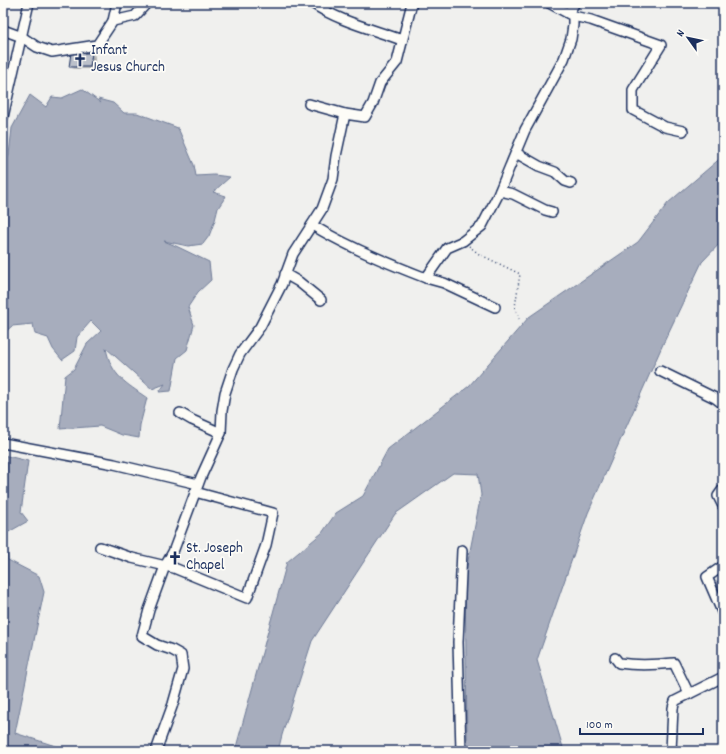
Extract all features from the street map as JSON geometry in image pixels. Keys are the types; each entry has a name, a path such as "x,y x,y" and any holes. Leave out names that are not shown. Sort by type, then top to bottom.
{"street":[{"path":"3,117 29,3"},
{"path":"3,30 22,37 37,47 52,52 97,45 113,20 117,3"},
{"path":"113,20 135,16 147,3"},
{"path":"312,3 322,10 342,19 402,40"},
{"path":"309,104 345,114 365,117 373,103 380,83 397,62 412,3"},
{"path":"549,3 570,14 661,45 633,90 633,110 665,126 683,131"},
{"path":"426,278 447,248 463,241 482,226 500,191 525,130 564,59 571,39 573,25 570,14 575,3"},
{"path":"156,751 173,704 183,669 181,656 172,650 157,645 142,636 149,610 197,488 221,433 225,393 233,369 240,354 260,327 282,284 293,254 322,209 333,179 336,156 345,114"},
{"path":"516,153 539,166 555,172 565,181 570,183"},
{"path":"500,191 513,194 552,212"},
{"path":"312,225 382,261 426,278 444,283 495,307"},
{"path":"285,274 299,282 321,300"},
{"path":"660,371 715,398 723,404"},
{"path":"180,413 221,433"},
{"path":"3,443 114,464 197,488 273,513 266,545 247,598 174,568 132,558 100,547"},
{"path":"723,489 718,496 723,506"},
{"path":"461,751 458,642 462,550"},
{"path":"723,566 707,578 723,614"},
{"path":"615,658 619,663 634,665 674,663 689,694"},
{"path":"671,751 673,708 675,701 723,676"}],"path":[{"path":"463,241 479,254 520,274 515,307 519,319"}],"water":[{"path":"82,89 101,103 98,99 113,103 124,113 137,113 178,128 194,165 196,176 214,175 230,177 213,192 226,196 218,208 209,236 203,244 188,246 164,241 209,262 211,280 198,292 188,307 194,325 187,350 177,358 171,391 159,392 165,384 152,389 106,348 108,358 120,378 147,398 140,425 139,438 122,435 100,426 60,429 65,376 74,369 87,344 101,331 91,321 77,337 75,351 62,360 53,349 48,338 35,334 33,324 12,326 3,334 3,168 9,155 12,128 30,95 46,107 52,97 62,98"},
{"path":"723,156 723,240 702,262 663,344 588,513 537,660 564,751 468,751 465,576 481,495 478,474 453,473 395,514 312,641 278,751 235,751 287,562 322,533 336,513 363,496 388,449 469,386 529,317 638,242 668,203"},
{"path":"3,455 28,461 21,512 28,521 5,534 8,560 39,576 44,592 15,733 71,751 3,751 3,656 5,653 3,605"},
{"path":"723,578 723,602 715,583"}],"building":[{"name":"Infant Jesus Church","path":"71,53 92,53 90,67 69,67"}],"place":[{"name":"Infant Jesus Church","path":"80,60"},
{"name":"St. Joseph Chapel","path":"175,558"}]}
